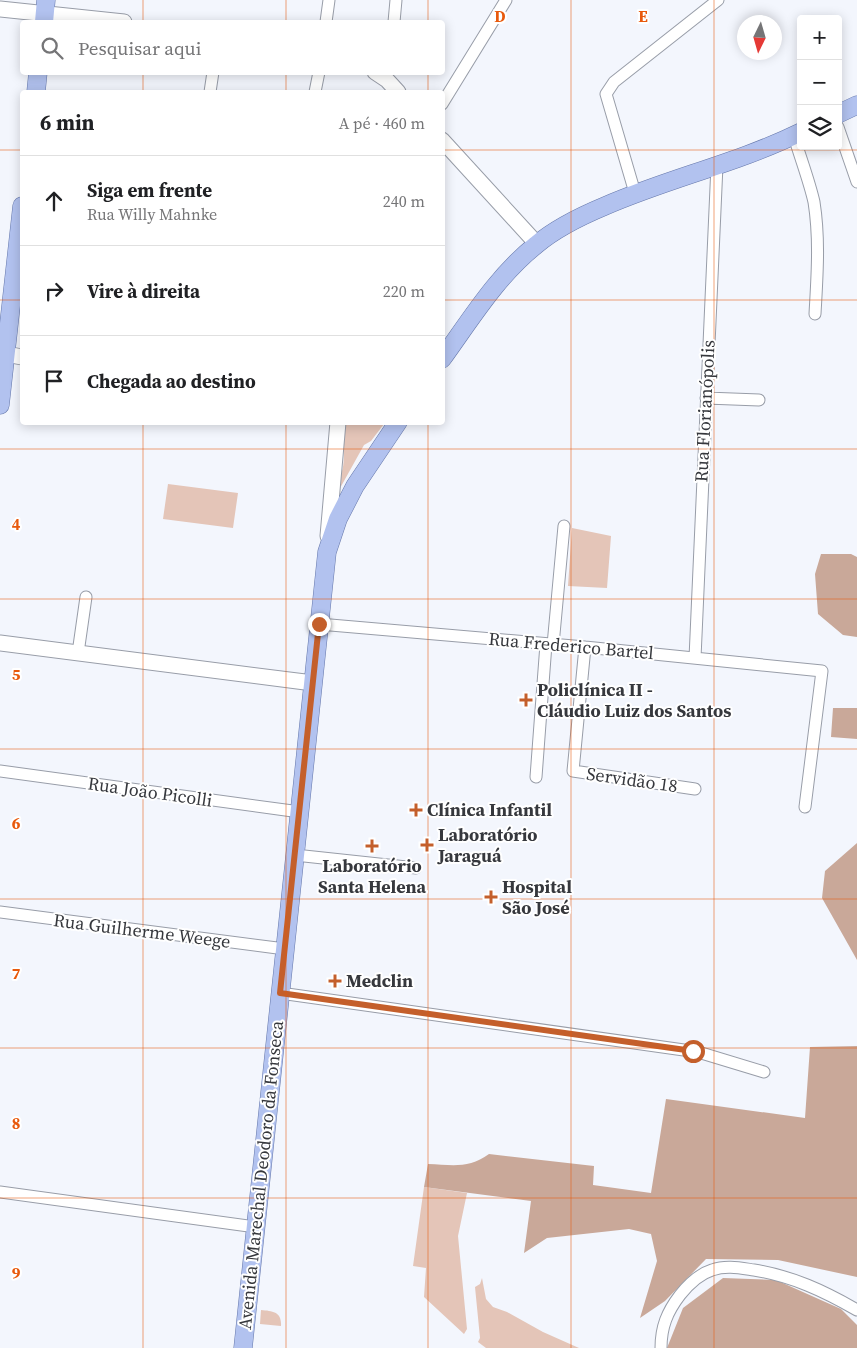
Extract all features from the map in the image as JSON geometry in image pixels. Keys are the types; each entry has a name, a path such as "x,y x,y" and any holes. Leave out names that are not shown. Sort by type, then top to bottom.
{"main road":[{"path":"36,90 38,75"},
{"path":"842,112 857,105"},
{"path":"445,355 499,281 537,244 586,214 635,193 717,165 797,134"},
{"path":"0,405 9,355 20,229"},
{"name":"Avenida Marechal Deodoro da Fonseca","path":"243,1348 327,552 338,519 355,486 396,425"}],"street":[{"path":"326,20 329,0"},
{"path":"394,20 396,0"},
{"path":"445,99 506,0"},
{"path":"635,193 606,94 614,82 718,0"},
{"path":"0,9 45,12 108,20"},
{"path":"210,90 213,75"},
{"path":"315,90 318,75"},
{"path":"383,75 396,90"},
{"path":"842,139 857,182"},
{"path":"445,143 537,244"},
{"path":"801,150 813,201 816,223 818,256 815,314"},
{"name":"Rua Florianópolis","path":"695,658 717,165"},
{"path":"706,398 759,400"},
{"path":"327,552 338,425"},
{"path":"536,777 564,526"},
{"path":"78,653 86,597"},
{"name":"Rua Frederico Bartel","path":"319,624 585,647 822,672 805,807"},
{"path":"0,643 313,683"},
{"name":"Servidão 18","path":"585,647 573,772 695,789"},
{"name":"Rua João Picolli","path":"0,771 300,812"},
{"path":"295,855 416,868"},
{"name":"Rua Guilherme Weege","path":"0,912 285,949"},
{"path":"280,993 693,1051 764,1072"},
{"path":"0,1192 256,1227"},
{"path":"661,1348 661,1334 665,1317 672,1305 699,1276 710,1270 722,1267 771,1273 804,1283 833,1296 857,1310"}],"shaded area":[{"path":"344,425 383,425 371,441 364,445 339,490 337,482 341,475 344,461"},
{"path":"168,484 238,493 233,528 163,519"},
{"path":"572,528 611,536 607,588 568,586"},
{"path":"821,554 851,554 857,557 857,637 843,635 818,614 815,574"},
{"path":"833,708 857,708 857,739 831,737"},
{"path":"857,843 857,960 822,898 825,871"},
{"path":"857,1046 857,1277 778,1260 706,1259 665,1301 640,1318 657,1261 651,1234 629,1229 547,1238 524,1253 531,1201 424,1187 428,1164 467,1164 482,1159 489,1154 594,1166 593,1185 651,1193 666,1099 805,1118 810,1047"},
{"path":"424,1187 467,1193 458,1236 467,1329 464,1334 424,1297 426,1268 413,1266"},
{"path":"482,1278 486,1299 493,1307 507,1312 543,1332 579,1348 486,1348 478,1342 480,1338 475,1287 480,1284"},
{"path":"723,1278 776,1280 841,1309 857,1325 857,1348 667,1348 683,1308"},
{"path":"261,1310 276,1313 280,1318 281,1326 260,1324"}],"place":[{"name":"Policlínica II - Cláudio Luiz dos Santos","path":"526,700"},
{"name":"Clínica Infantil","path":"416,810"},
{"name":"Laboratório Jaraguá","path":"427,845"},
{"name":"Laboratório Santa Helena","path":"372,846"},
{"name":"Hospital São José","path":"491,897"},
{"name":"Medclin","path":"335,981"}],"route":[{"path":"319,624 280,993 693,1051"}]}
